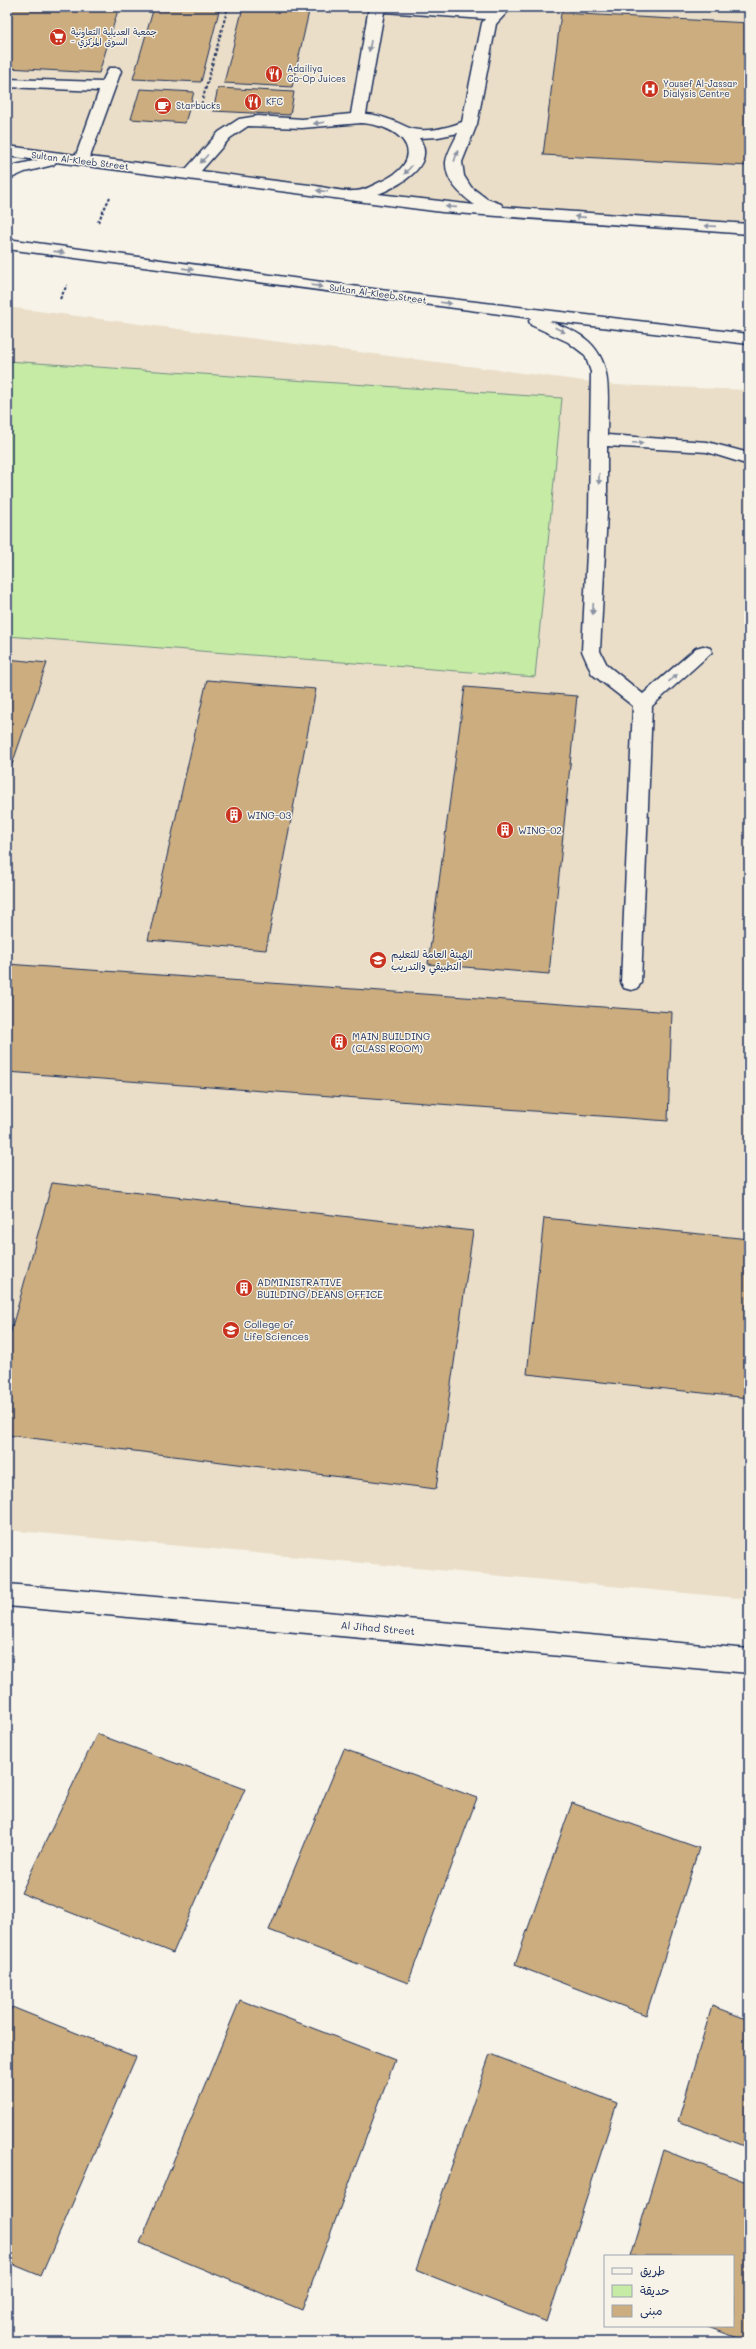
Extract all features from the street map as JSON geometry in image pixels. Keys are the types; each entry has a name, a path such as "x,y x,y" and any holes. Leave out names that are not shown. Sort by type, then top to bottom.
{"street":[{"path":"358,118 377,7 500,11"},
{"path":"500,11 489,23 469,124 454,162 456,176 465,190 481,202 503,211"},
{"path":"7,175 20,168 47,162 78,162 114,70"},
{"path":"7,83 108,87"},
{"path":"190,175 227,133 247,122 314,124 358,118 386,122 406,132 412,138 417,148 417,157 411,168 386,186 357,196"},
{"path":"406,132 433,134 446,133 469,124"},
{"name":"Sultan Al-Kleeb Street","path":"7,151 78,162 442,207 749,229"},
{"path":"7,240 31,248"},
{"name":"Sultan Al-Kleeb Street","path":"7,244 497,309 749,339"},
{"path":"497,309 548,324 574,338 592,353 599,372 599,440 598,513 591,651 598,669 643,704"},
{"path":"599,440 708,446 749,459"},
{"path":"632,982 643,704 703,652"},
{"name":"Al Jihad Street","path":"7,1594 749,1661"}],"path":[{"path":"199,114 228,7"}],"shaded area":[{"path":"7,7 749,7 749,229 357,196 7,150"},
{"name":"الهيئة العامة للتعليم التطبيقي والتدريب","path":"7,307 616,385 749,390 749,1599 7,1530"}],"green space":[{"path":"7,361 562,398 535,677 7,636"}],"building":[{"name":"جمعية العديلية التعاونية - السوق المركزي","path":"7,7 119,7 99,73 7,68"},
{"path":"154,7 220,7 201,82 133,79"},
{"path":"243,7 310,7 292,87 224,83"},
{"name":"Yousef Al-Jassar Dialysis Centre","path":"561,13 749,23 749,166 543,155"},
{"name":"KFC","path":"218,88 294,92 290,115 213,111"},
{"name":"Starbucks","path":"140,89 194,92 185,123 131,119"},
{"path":"7,659 47,663 7,779"},
{"name":"WING-03","path":"207,680 316,689 266,950 148,940"},
{"name":"WING-02","path":"465,687 577,696 549,974 428,964"},
{"name":"MAIN BUILDING (CLASS ROOM)","path":"7,964 672,1012 668,1121 7,1072"},
{"name":"ADMINISTRATIVE BUILDING/DEANS OFFICE","path":"52,1183 473,1231 436,1489 7,1435 7,1345"},
{"path":"544,1218 749,1239 749,1398 527,1374"},
{"path":"97,1734 245,1789 173,1953 21,1893"},
{"path":"344,1749 477,1798 408,1983 269,1930"},
{"path":"572,1803 699,1848 646,2015 515,1965"},
{"path":"240,2000 395,2060 302,2310 140,2243"},
{"path":"712,2006 749,2020 749,2148 678,2121"},
{"path":"12,2007 136,2057 41,2276 7,2262 7,2017"},
{"path":"490,2054 617,2103 547,2322 416,2270"},
{"path":"663,2150 749,2183 749,2342 708,2327 734,2327 734,2255 631,2255"}],"place":[{"name":"جمعية العديلية التعاونية - السوق المركزي","path":"58,37"},
{"name":"Adailiya Co-Op Juices","path":"274,74"},
{"name":"Yousef Al-Jassar Dialysis Centre","path":"650,89"},
{"name":"KFC","path":"253,102"},
{"name":"Starbucks","path":"163,106"},
{"name":"WING-03","path":"234,815"},
{"name":"WING-02","path":"505,830"},
{"name":"الهيئة العامة للتعليم التطبيقي والتدريب","path":"378,960"},
{"name":"MAIN BUILDING (CLASS ROOM)","path":"339,1042"},
{"name":"ADMINISTRATIVE BUILDING/DEANS OFFICE","path":"244,1288"},
{"name":"College of Life Sciences","path":"231,1330"}]}
